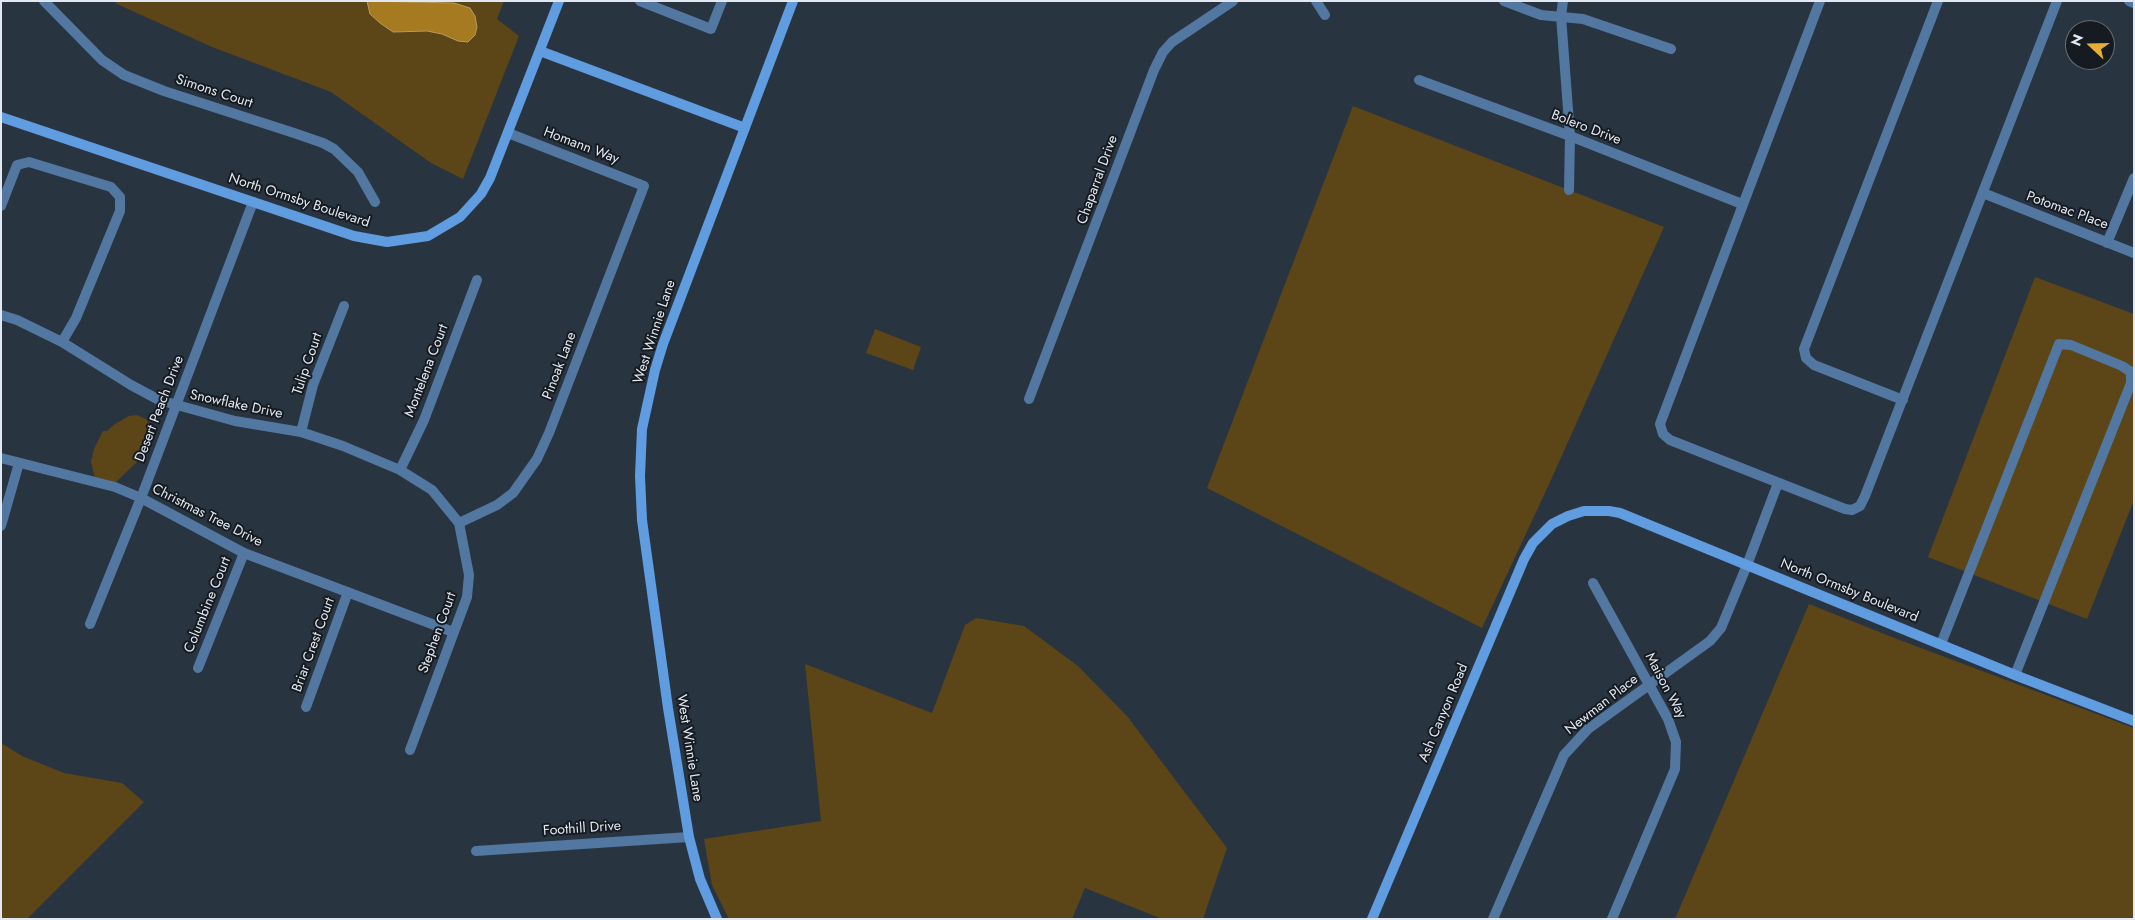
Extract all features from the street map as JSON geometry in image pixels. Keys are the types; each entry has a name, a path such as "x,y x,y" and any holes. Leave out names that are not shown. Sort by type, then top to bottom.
{"street":[{"name":"Simons Court","path":"44,1 102,60 124,75 164,91 301,135 334,149 358,172 375,202"},
{"name":"North Ormsby Boulevard","path":"1,117 354,236 387,242 428,236 460,217 481,194 490,178 559,1"},
{"path":"640,1 711,30 722,1"},
{"name":"West Winnie Lane","path":"717,919 700,879 689,837 668,708 642,520 640,476 642,429 655,370 663,344 793,1"},
{"name":"Chaparral Drive","path":"1029,399 1154,70 1163,52 1172,42 1233,1"},
{"path":"1316,1 1325,15"},
{"path":"1504,1 1541,15 1583,19 1671,49"},
{"path":"1563,1 1561,16 1570,136 1570,190"},
{"path":"1820,1 1660,418 1660,430 1670,440 1845,509 1858,509 1865,496 2057,1"},
{"path":"1903,400 1814,365 1806,358 1804,349 1938,1"},
{"path":"2129,1 2134,3"},
{"path":"540,51 745,128"},
{"name":"Bolero Drive","path":"1419,80 1570,136 1742,204"},
{"name":"Homann Way","path":"508,133 644,186"},
{"path":"1,206 17,165 29,162 111,187 120,197 120,211 80,310 62,342"},
{"name":"Potomac Place","path":"1983,193 2108,243 2134,178"},
{"name":"Pinoak Lane","path":"459,523 497,505 513,493 537,459 549,433 644,186"},
{"name":"Desert Peach Drive","path":"90,624 141,498 254,202"},
{"path":"2108,243 2134,253"},
{"name":"Montelena Court","path":"400,470 424,420 476,280"},
{"name":"Tulip Court","path":"301,432 313,385 344,306"},
{"name":"Snowflake Drive","path":"1,315 17,320 62,342 159,400 235,421 301,432 343,446 400,470 432,490 459,523"},
{"path":"1941,644 2059,344 2071,345 2122,366 2131,372 2131,383 2015,675"},
{"name":"Christmas Tree Drive","path":"1,458 116,487 141,498 244,553 454,632"},
{"path":"1,526 19,463"},
{"name":"Newman Place","path":"1493,919 1564,754 1588,729 1710,641 1721,628 1778,482"},
{"name":"North Ormsby Boulevard","path":"1552,524 1584,511 1610,510 1620,513 2015,675 2134,720"},
{"name":"Stephen Court","path":"410,750 467,597 469,575 459,523"},
{"name":"Ash Canyon Road","path":"1372,919 1524,559 1533,543 1552,524"},
{"name":"Columbine Court","path":"198,668 244,553"},
{"name":"Maison Way","path":"1594,583 1674,733 1676,742 1676,762 1667,788 1612,919"},
{"name":"Briar Crest Court","path":"306,707 348,592"},
{"name":"Foothill Drive","path":"476,851 689,837"}],"shaded area":[{"path":"114,1 504,1 497,19 519,36 463,179 431,163 331,92 212,47"},
{"path":"367,1 454,3 470,8 475,16 477,27 475,35 468,42 458,41 442,34 427,31 393,32 370,14"},
{"path":"1353,106 1664,227 1551,480 1482,628 1207,488"},
{"path":"2035,277 2134,314 2134,500 2087,619 1928,557"},
{"path":"875,329 921,347 913,370 866,353"},
{"path":"137,415 146,419 150,425 150,432 146,441 140,446 142,450 139,460 115,483 95,478 91,462 94,449 103,431 107,431 129,416"},
{"path":"1809,604 2134,728 2134,919 1675,919"},
{"path":"976,618 1024,626 1078,666 1127,716 1227,848 1203,919 1162,919 1085,888 1072,919 729,919 712,885 704,839 821,821 805,664 932,713 965,625"},
{"path":"1,743 22,756 64,773 122,783 144,802 27,919 1,919"}]}
